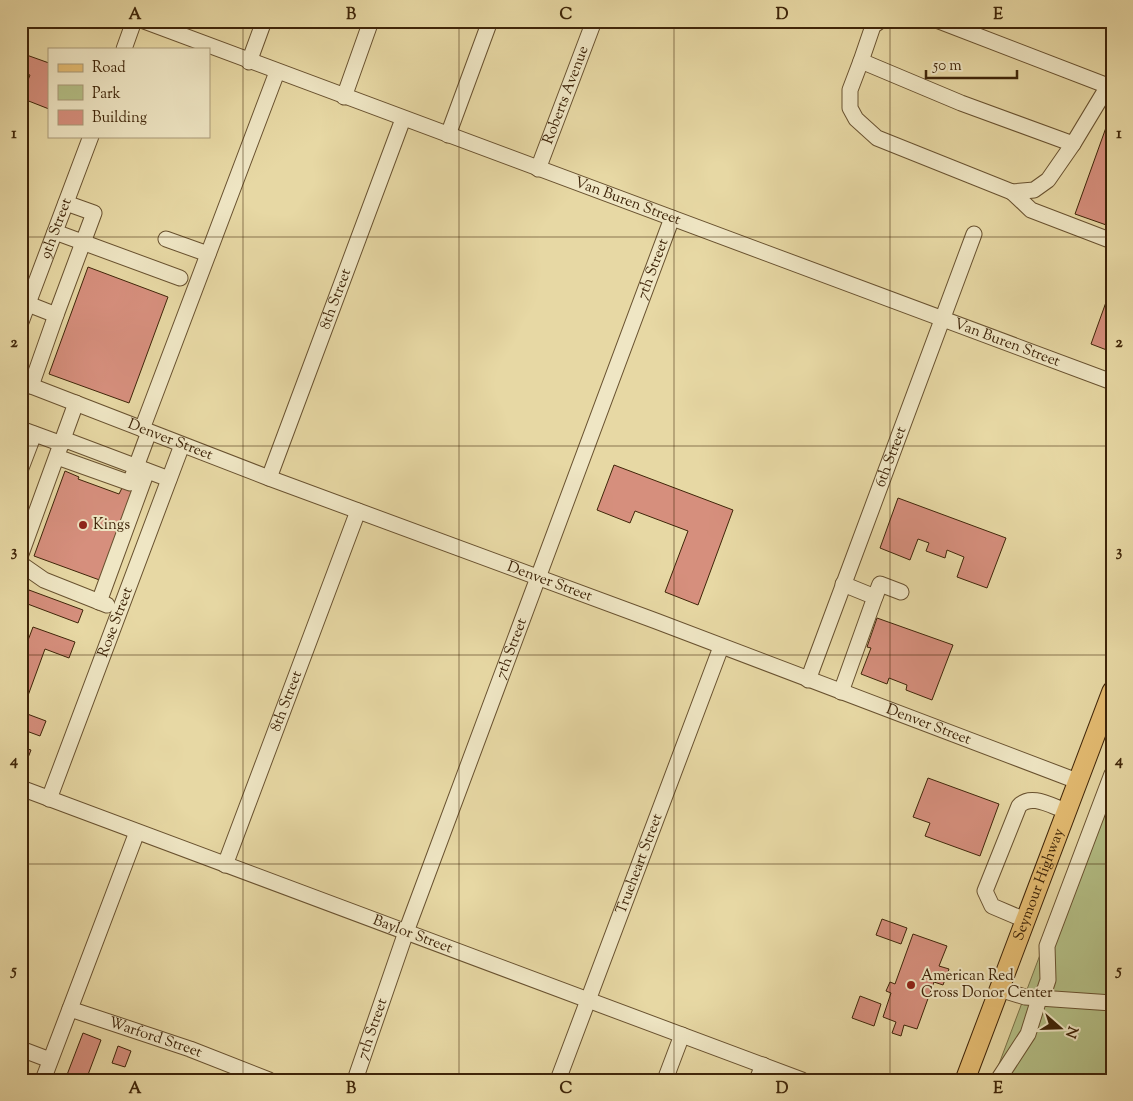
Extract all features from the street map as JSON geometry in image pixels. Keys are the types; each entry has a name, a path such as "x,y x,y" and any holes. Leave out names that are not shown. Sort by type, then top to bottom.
{"main road":[{"name":"Seymour Highway","path":"965,1080 1112,691"}],"street":[{"path":"124,48 134,21"},
{"name":"Van Buren Street","path":"144,21 249,62 1112,382"},
{"path":"249,62 264,21"},
{"path":"344,97 371,21"},
{"path":"448,135 490,21"},
{"name":"Roberts Avenue","path":"538,169 594,21"},
{"path":"880,21 873,26 850,90 850,108 856,119 876,138 1012,192 1031,210 1112,242"},
{"path":"939,21 1110,86 1048,180 1034,190 1012,192"},
{"path":"860,61 961,103 1073,144"},
{"path":"99,602 142,469 146,431 208,254 277,72"},
{"name":"8th Street","path":"269,478 403,119"},
{"name":"9th Street","path":"21,322 90,138"},
{"path":"26,384 56,315 94,213 66,203"},
{"name":"7th Street","path":"355,1080 406,932 672,218"},
{"path":"55,232 180,278"},
{"name":"6th Street","path":"808,680 974,234"},
{"path":"166,239 208,254"},
{"path":"28,304 56,315"},
{"name":"Denver Street","path":"26,384 269,478 537,579 656,621 1077,781"},
{"path":"21,554 76,403"},
{"path":"21,468 28,431 130,483 142,469"},
{"name":"Rose Street","path":"49,799 182,445"},
{"path":"142,469 169,479"},
{"name":"8th Street","path":"225,865 358,511"},
{"path":"21,564 44,580 120,611"},
{"path":"843,584 875,597"},
{"path":"841,692 880,584 901,592"},
{"name":"Trueheart Street","path":"558,1080 721,647"},
{"path":"998,1080 1028,1034 1039,999 1048,980 1047,946 1112,774"},
{"name":"Baylor Street","path":"21,788 802,1080"},
{"path":"1025,920 992,906 985,891 1019,806 1024,801 1032,799 1066,811"},
{"path":"43,1080 137,832"},
{"path":"999,989 1025,998 1112,1003"},
{"name":"Warford Street","path":"70,1008 190,1049 268,1080"},
{"path":"665,1080 682,1035"},
{"path":"21,1049 50,1060"},
{"path":"757,1080 763,1065"}],"green space":[{"path":"1112,763 1112,1080 993,1080"}],"building":[{"path":"21,53 48,63 48,109 21,98 30,75 21,72"},
{"path":"1108,122 1112,124 1112,227 1075,214"},
{"path":"88,267 168,297 129,403 49,374"},
{"path":"1110,291 1112,292 1112,352 1091,344"},
{"path":"614,465 733,510 698,605 665,592 688,531 635,511 630,523 597,510"},
{"name":"Kings","path":"65,471 79,477 78,479 119,494 123,486 134,490 105,582 34,556"},
{"path":"898,498 1006,538 987,588 957,577 964,557 947,550 945,558 926,551 929,543 918,539 910,560 880,548"},
{"path":"29,590 83,610 78,623 25,603"},
{"path":"877,618 953,645 932,700 906,690 907,685 889,678 887,684 861,674 871,648 867,647"},
{"path":"33,627 75,642 69,658 45,649 22,712 46,721 40,736 21,729 21,659"},
{"path":"21,747 31,750 26,763 21,761"},
{"path":"928,778 999,804 980,856 925,836 930,823 913,817"},
{"path":"882,919 907,928 901,944 876,935"},
{"name":"American Red Cross Donor Center","path":"913,934 947,946 939,966 949,969 943,985 934,982 917,1029 904,1025 901,1036 892,1033 896,1022 883,1017 891,993 886,991 890,982 895,984"},
{"path":"860,996 881,1004 874,1026 852,1018"},
{"path":"83,1033 101,1040 86,1080 65,1080"},
{"path":"118,1046 131,1051 125,1067 112,1063"}],"place":[{"name":"Kings","path":"83,525"},
{"name":"American Red Cross Donor Center","path":"911,985"}]}
